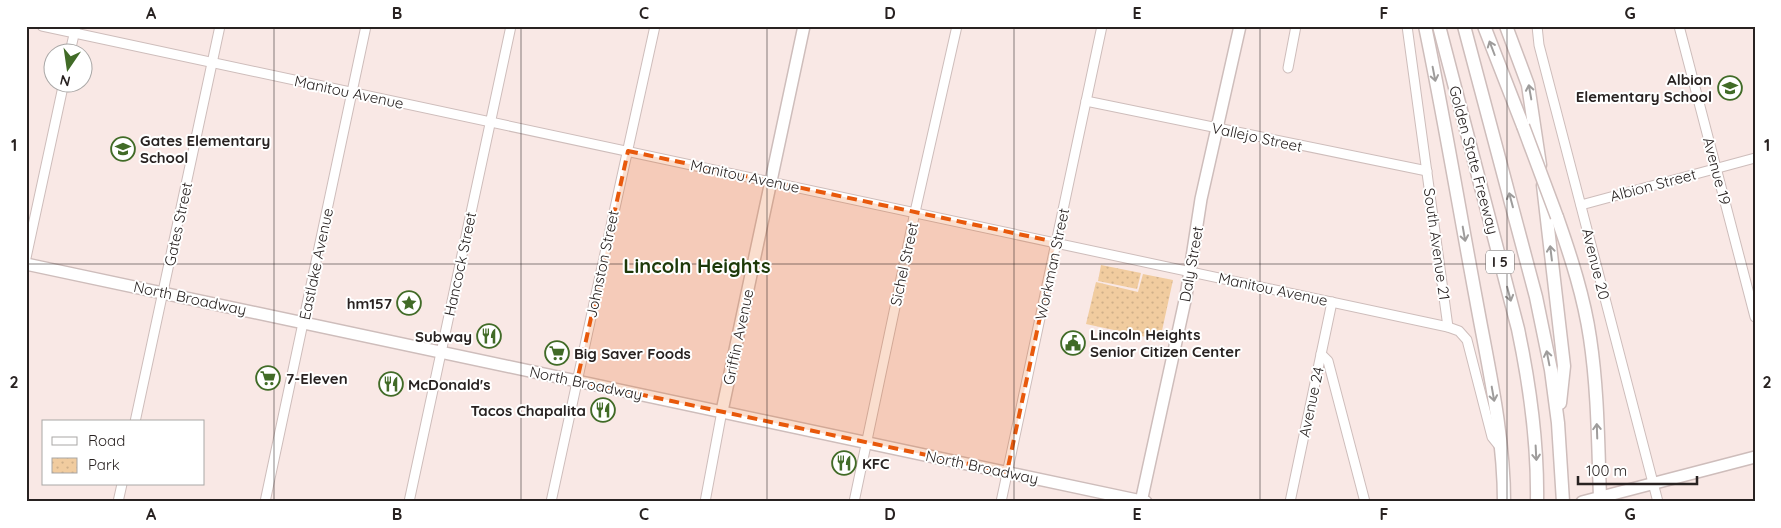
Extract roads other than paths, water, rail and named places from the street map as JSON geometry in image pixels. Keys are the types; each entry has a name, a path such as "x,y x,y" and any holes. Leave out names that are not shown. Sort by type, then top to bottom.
{"highway":[{"path":"1425,26 1498,422 1504,481 1504,502"},
{"name":"Golden State Freeway","path":"1439,26 1518,329 1535,432 1537,502"},
{"name":"Golden State Freeway","path":"1464,26 1536,297 1551,370 1558,423 1563,502"},
{"path":"1484,26 1524,126 1572,260 1590,338 1594,373 1600,500"},
{"path":"1506,26 1528,85 1535,122 1564,366 1558,423"}],"main road":[{"name":"Griffin Avenue","path":"722,411 804,26"},
{"name":"Daly Street","path":"1143,501 1191,271 1201,199 1240,26"},
{"name":"North Broadway","path":"26,264 1143,501"},
{"path":"1582,502 1600,500 1755,457"}],"street":[{"name":"Manitou Avenue","path":"42,26 75,30 352,93 1448,327"},
{"name":"Gates Street","path":"135,420 220,26"},
{"name":"Eastlake Avenue","path":"265,502 366,26"},
{"name":"Hancock Street","path":"410,502 511,26"},
{"name":"Johnston Street","path":"551,502 655,26"},
{"name":"Sichel Street","path":"854,502 915,212 957,26"},
{"name":"Workman Street","path":"1001,502 1102,26"},
{"path":"1288,68 1296,26"},
{"name":"South Avenue 21","path":"1407,26 1448,327"},
{"name":"Avenue 20","path":"1538,26 1539,45 1658,502"},
{"name":"Avenue 19","path":"1679,26 1755,317"},
{"path":"26,258 62,92"},
{"name":"Vallejo Street","path":"1086,100 1427,171"},
{"name":"Albion Street","path":"1581,204 1755,158"},
{"name":"Avenue 24","path":"1290,502 1332,302"},
{"path":"1448,327 1459,331 1467,340 1492,437 1500,447"},
{"path":"1321,354 1328,362 1365,502"},
{"name":"Griffin Avenue","path":"704,502 722,411"},
{"path":"118,502 122,486"}],"place":[{"name":"Albion Elementary School","path":"1730,88"},
{"name":"Gates Elementary School","path":"123,149"},
{"name":"hm157","path":"409,303"},
{"name":"Subway","path":"489,336"},
{"name":"Lincoln Heights Senior Citizen Center","path":"1073,343"},
{"name":"Big Saver Foods","path":"557,353"},
{"name":"7-Eleven","path":"268,378"},
{"name":"McDonald's","path":"391,384"},
{"name":"Tacos Chapalita","path":"603,410"},
{"name":"KFC","path":"844,463"}],"district":[{"name":"Lincoln Heights","path":"697,265"}]}
